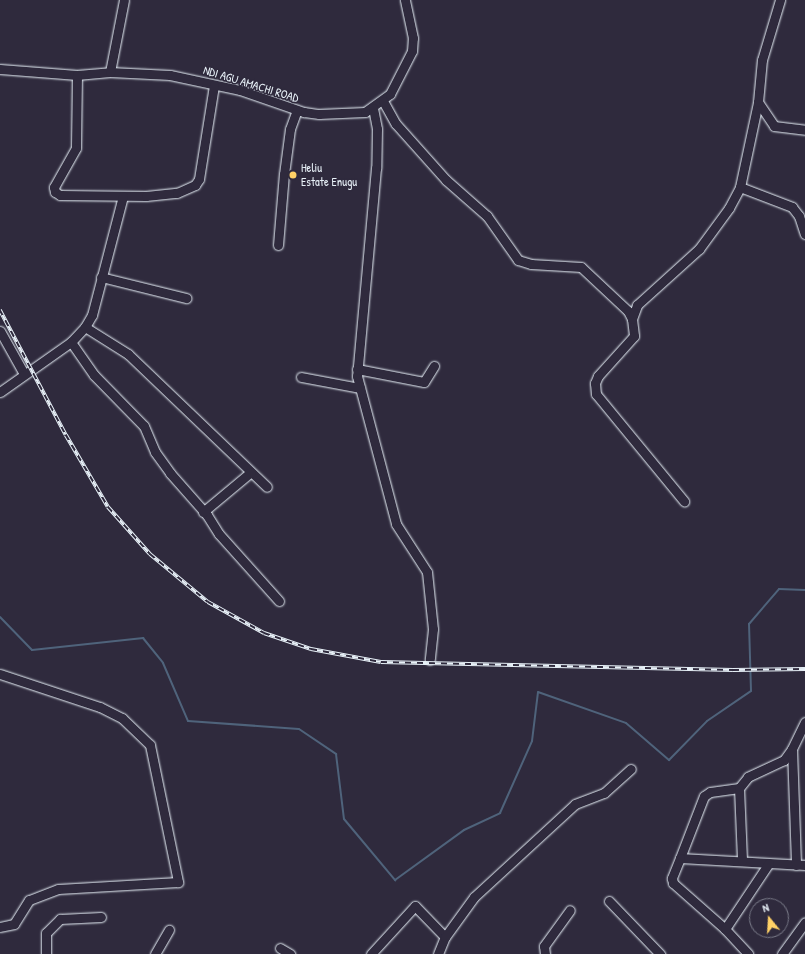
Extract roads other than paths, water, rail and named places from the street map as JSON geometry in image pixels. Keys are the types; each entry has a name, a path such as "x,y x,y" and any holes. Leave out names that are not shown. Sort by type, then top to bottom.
{"street":[{"path":"110,72 124,0"},
{"name":"NDI AGU AMACHI ROAD","path":"0,69 76,75 110,72 170,75 240,90 297,110 319,114 356,113 373,108 382,101 398,80 404,62 412,51 413,38 405,0"},
{"path":"632,319 637,305 699,249 729,208 740,187 758,102 762,60 780,0"},
{"path":"76,75 76,148 54,187 55,192 60,195 123,196 177,193 195,185 199,179 214,85"},
{"path":"382,101 396,124 446,180 487,216 518,260 531,264 581,267 624,306 632,319 634,336 598,376 595,383 596,394 684,501"},
{"path":"758,102 774,126 805,130"},
{"path":"373,108 377,129 376,168 357,369 360,388 396,524 427,572 433,629 430,660"},
{"path":"278,245 284,174 290,129 297,110"},
{"path":"740,187 784,203 801,213 805,234"},
{"path":"0,392 71,342 85,327 92,315 123,196"},
{"path":"101,277 186,298"},
{"path":"624,306 637,305"},
{"path":"85,327 128,354 267,488"},
{"path":"0,331 24,374"},
{"path":"71,342 94,375 144,426 155,452 166,468 203,512 219,534 279,601"},
{"path":"357,369 424,382 434,366"},
{"path":"301,377 360,388"},
{"path":"203,512 251,472"},
{"path":"0,674 100,707 122,718 150,745 178,882 58,890 29,900 14,924 0,927"},
{"path":"742,862 739,788 748,777 784,760 792,749 805,722"},
{"path":"680,858 800,865 792,749"},
{"path":"438,954 445,937 474,897 574,804 604,793 631,769"},
{"path":"739,788 710,792 704,796 672,878 673,883 725,929 748,954"},
{"path":"725,929 769,863"},
{"path":"609,901 660,954"},
{"path":"371,954 415,906 445,937"},
{"path":"545,954 544,946 570,910"},
{"path":"46,954 46,933 60,919 101,917"},
{"path":"782,954 805,922"},
{"path":"155,954 169,930"},
{"path":"280,948 290,954"}],"waterway":[{"path":"0,617 32,650 143,638 163,663 188,721 299,729 336,754 344,819 395,880 464,830 500,813 532,741 538,692 626,723 669,760 707,721 751,691 749,624 779,589 805,590"}],"railway":[{"path":"0,310 66,435 108,507 150,554 208,602 264,633 311,649 381,662 733,670 805,669"}],"place":[{"name":"Heliu Estate Enugu","path":"293,175"}]}
